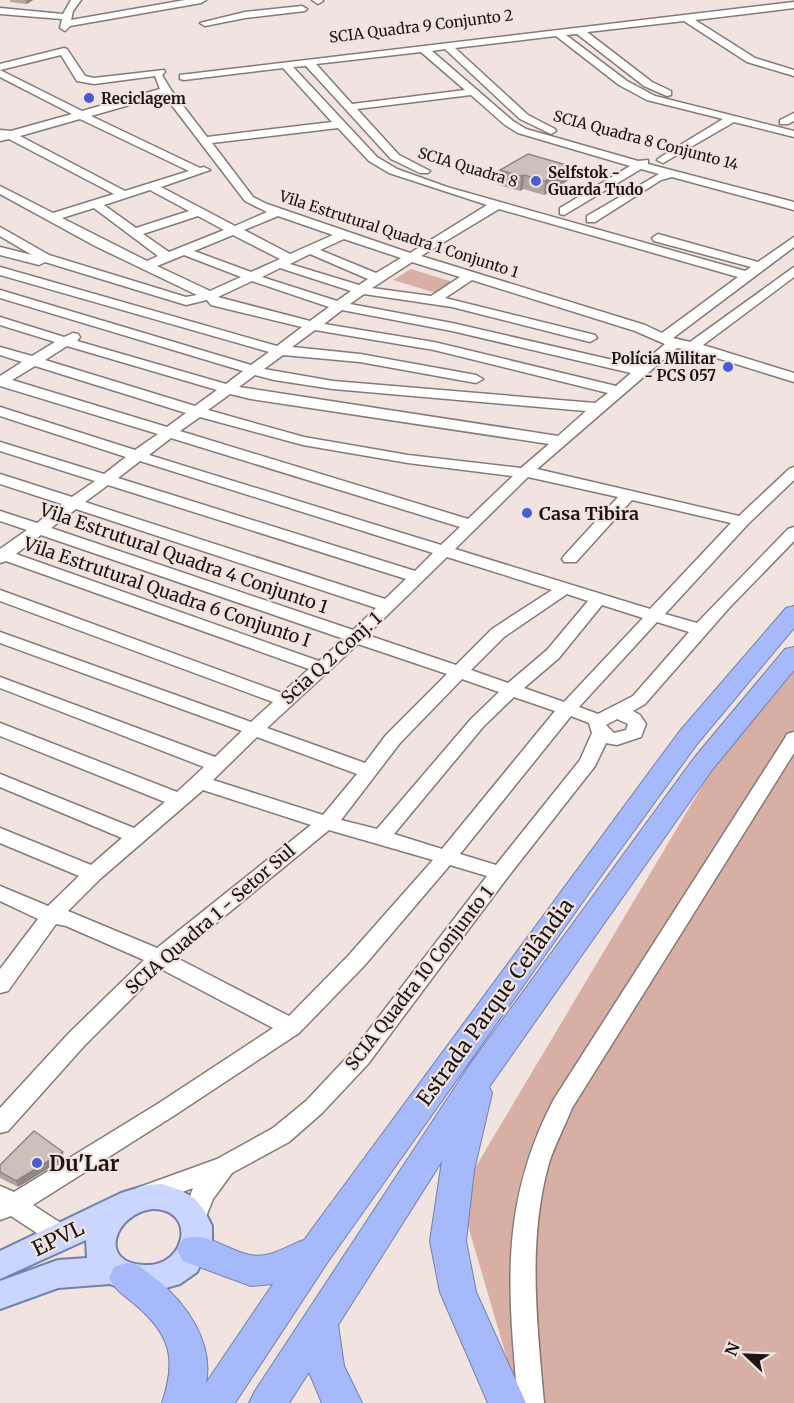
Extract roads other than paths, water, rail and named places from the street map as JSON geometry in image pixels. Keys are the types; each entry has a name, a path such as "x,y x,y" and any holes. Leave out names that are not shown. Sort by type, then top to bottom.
{"highway":[{"name":"Estrada Parque Ceilândia","path":"214,1403 317,1249 688,738 794,613"},
{"name":"Estrada Parque Ceilândia","path":"268,1403 482,1072 703,764 794,654"},
{"path":"482,1072 457,1170 448,1241 458,1292 507,1403"},
{"path":"194,1233 251,1271 282,1268 317,1249"},
{"path":"119,1274 156,1299 167,1310 185,1345 189,1372 181,1403"},
{"path":"320,1325 321,1353 331,1384 343,1403"}],"main road":[{"path":"162,1197 186,1208 194,1233 184,1265 167,1276 147,1281 119,1274 102,1256 99,1240 104,1224 125,1205 162,1197"},
{"name":"EPVL","path":"0,1266 125,1205"},
{"name":"EPVL","path":"0,1295 58,1274 119,1274"}],"street":[{"path":"76,0 67,17 64,51 81,79 162,82"},
{"path":"134,12 140,0"},
{"path":"256,0 267,13"},
{"path":"205,23 302,9 291,0"},
{"name":"SCIA Quadra 9 Conjunto 2","path":"178,74 344,50 775,0"},
{"path":"4,8 67,17 134,12 204,3"},
{"path":"582,33 618,26 794,5"},
{"path":"634,16 632,20 646,23"},
{"path":"702,16 758,53 794,66"},
{"path":"686,18 751,60 794,73"},
{"path":"609,19 622,22 618,26"},
{"path":"558,33 623,83 662,102 731,119 791,129"},
{"path":"3,134 81,116 178,74 286,66 558,33 622,37"},
{"path":"582,33 648,84 678,97 791,129"},
{"name":"SCIA Quadra 8 Conjunto 14","path":"447,46 524,117 544,128 794,195"},
{"path":"372,47 372,52 381,54"},
{"path":"424,49 509,123 532,135 794,206"},
{"path":"344,50 356,54 352,58"},
{"path":"0,67 64,51"},
{"name":"SCIA Quadra 8","path":"309,63 395,157 417,168 591,219 657,244 760,266"},
{"path":"443,65 463,63"},
{"path":"286,66 373,159 393,171 418,181 498,204 657,244 748,276"},
{"path":"0,73 81,116 198,171"},
{"name":"Vila Estrutural Quadra 1 Conjunto 1","path":"162,82 249,199 276,213 669,338 696,344"},
{"path":"341,98 463,82"},
{"path":"350,107 474,92"},
{"path":"662,102 666,98 678,97"},
{"path":"791,129 794,116"},
{"path":"564,211 639,165 657,159 731,119"},
{"path":"206,141 340,124"},
{"path":"532,135 544,128"},
{"path":"3,134 124,195"},
{"path":"357,142 379,140"},
{"path":"584,150 601,144"},
{"path":"52,218 198,171 211,168 226,169"},
{"path":"393,171 417,168"},
{"path":"591,219 657,177 674,173"},
{"path":"708,183 722,182 727,177"},
{"path":"152,187 233,230 284,262 362,290 434,300 590,338"},
{"path":"4,194 216,302 313,326 434,346 618,391"},
{"path":"96,204 167,257"},
{"path":"1,556 74,505 278,350 378,278 410,256 498,204"},
{"path":"133,233 199,212"},
{"path":"146,266 276,213"},
{"path":"0,231 42,260"},
{"path":"0,251 42,260 186,301 210,297 342,235"},
{"name":"Scia Q 2 Conj. 1","path":"4,972 51,915 93,874 200,782 285,700 356,638 526,471 641,371 669,338 760,266 792,245"},
{"path":"310,250 378,278"},
{"path":"184,251 303,296 339,306 452,327 641,371"},
{"path":"0,285 42,260"},
{"path":"0,271 278,350 360,358 476,379"},
{"path":"696,344 794,271"},
{"path":"434,300 471,275"},
{"path":"0,381 149,290"},
{"path":"0,294 252,371 333,385 598,408"},
{"path":"0,321 227,390 383,416 561,441"},
{"path":"696,344 794,373"},
{"path":"696,344 794,378"},
{"path":"0,351 199,412 303,441 408,459 526,471 742,521"},
{"path":"0,381 471,525"},
{"path":"0,411 700,630"},
{"path":"0,446 418,577"},
{"path":"61,1236 5,1203 167,1109 291,1027 356,961 447,856 567,710 742,521 794,472"},
{"path":"0,479 388,606"},
{"path":"570,559 628,495"},
{"name":"Vila Estrutural Quadra 4 Conjunto 1","path":"0,516 605,722"},
{"path":"605,722 639,700 700,630 794,532"},
{"name":"Vila Estrutural Quadra 6 Conjunto I","path":"1,556 322,668"},
{"name":"SCIA Quadra 1 - Setor Sul","path":"0,1124 77,1039 159,958 335,815 393,739 498,633 564,589"},
{"path":"0,595 285,700"},
{"path":"381,837 477,723 553,654 598,599"},
{"path":"0,637 368,771"},
{"path":"0,681 217,765"},
{"path":"605,722 609,739 623,739 634,733 639,700"},
{"path":"605,722 626,714 635,720"},
{"name":"SCIA Quadra 10 Conjunto 1","path":"125,1205 225,1166 281,1134 314,1107 360,1058 500,873 588,762 605,722"},
{"path":"0,729 179,800"},
{"path":"531,1403 522,1279 527,1213 538,1160 562,1105 794,738"},
{"name":"SCIA Quadra 10 Conjunto 1","path":"588,762 623,739"},
{"path":"0,780 137,837"},
{"path":"200,782 324,822 500,873"},
{"path":"0,835 93,874"},
{"path":"0,893 51,915 70,919 159,958 291,1027"},
{"name":"SCIA Quadra 10 Conjunto 1","path":"194,1233 202,1194 225,1166"}],"place":[{"name":"Reciclagem","path":"89,98"},
{"name":"Selfstok - Guarda Tudo","path":"536,181"},
{"name":"Polícia Militar - PCS 057","path":"728,367"},
{"name":"Casa Tibira","path":"527,513"},
{"name":"Du'Lar","path":"37,1163"}]}
